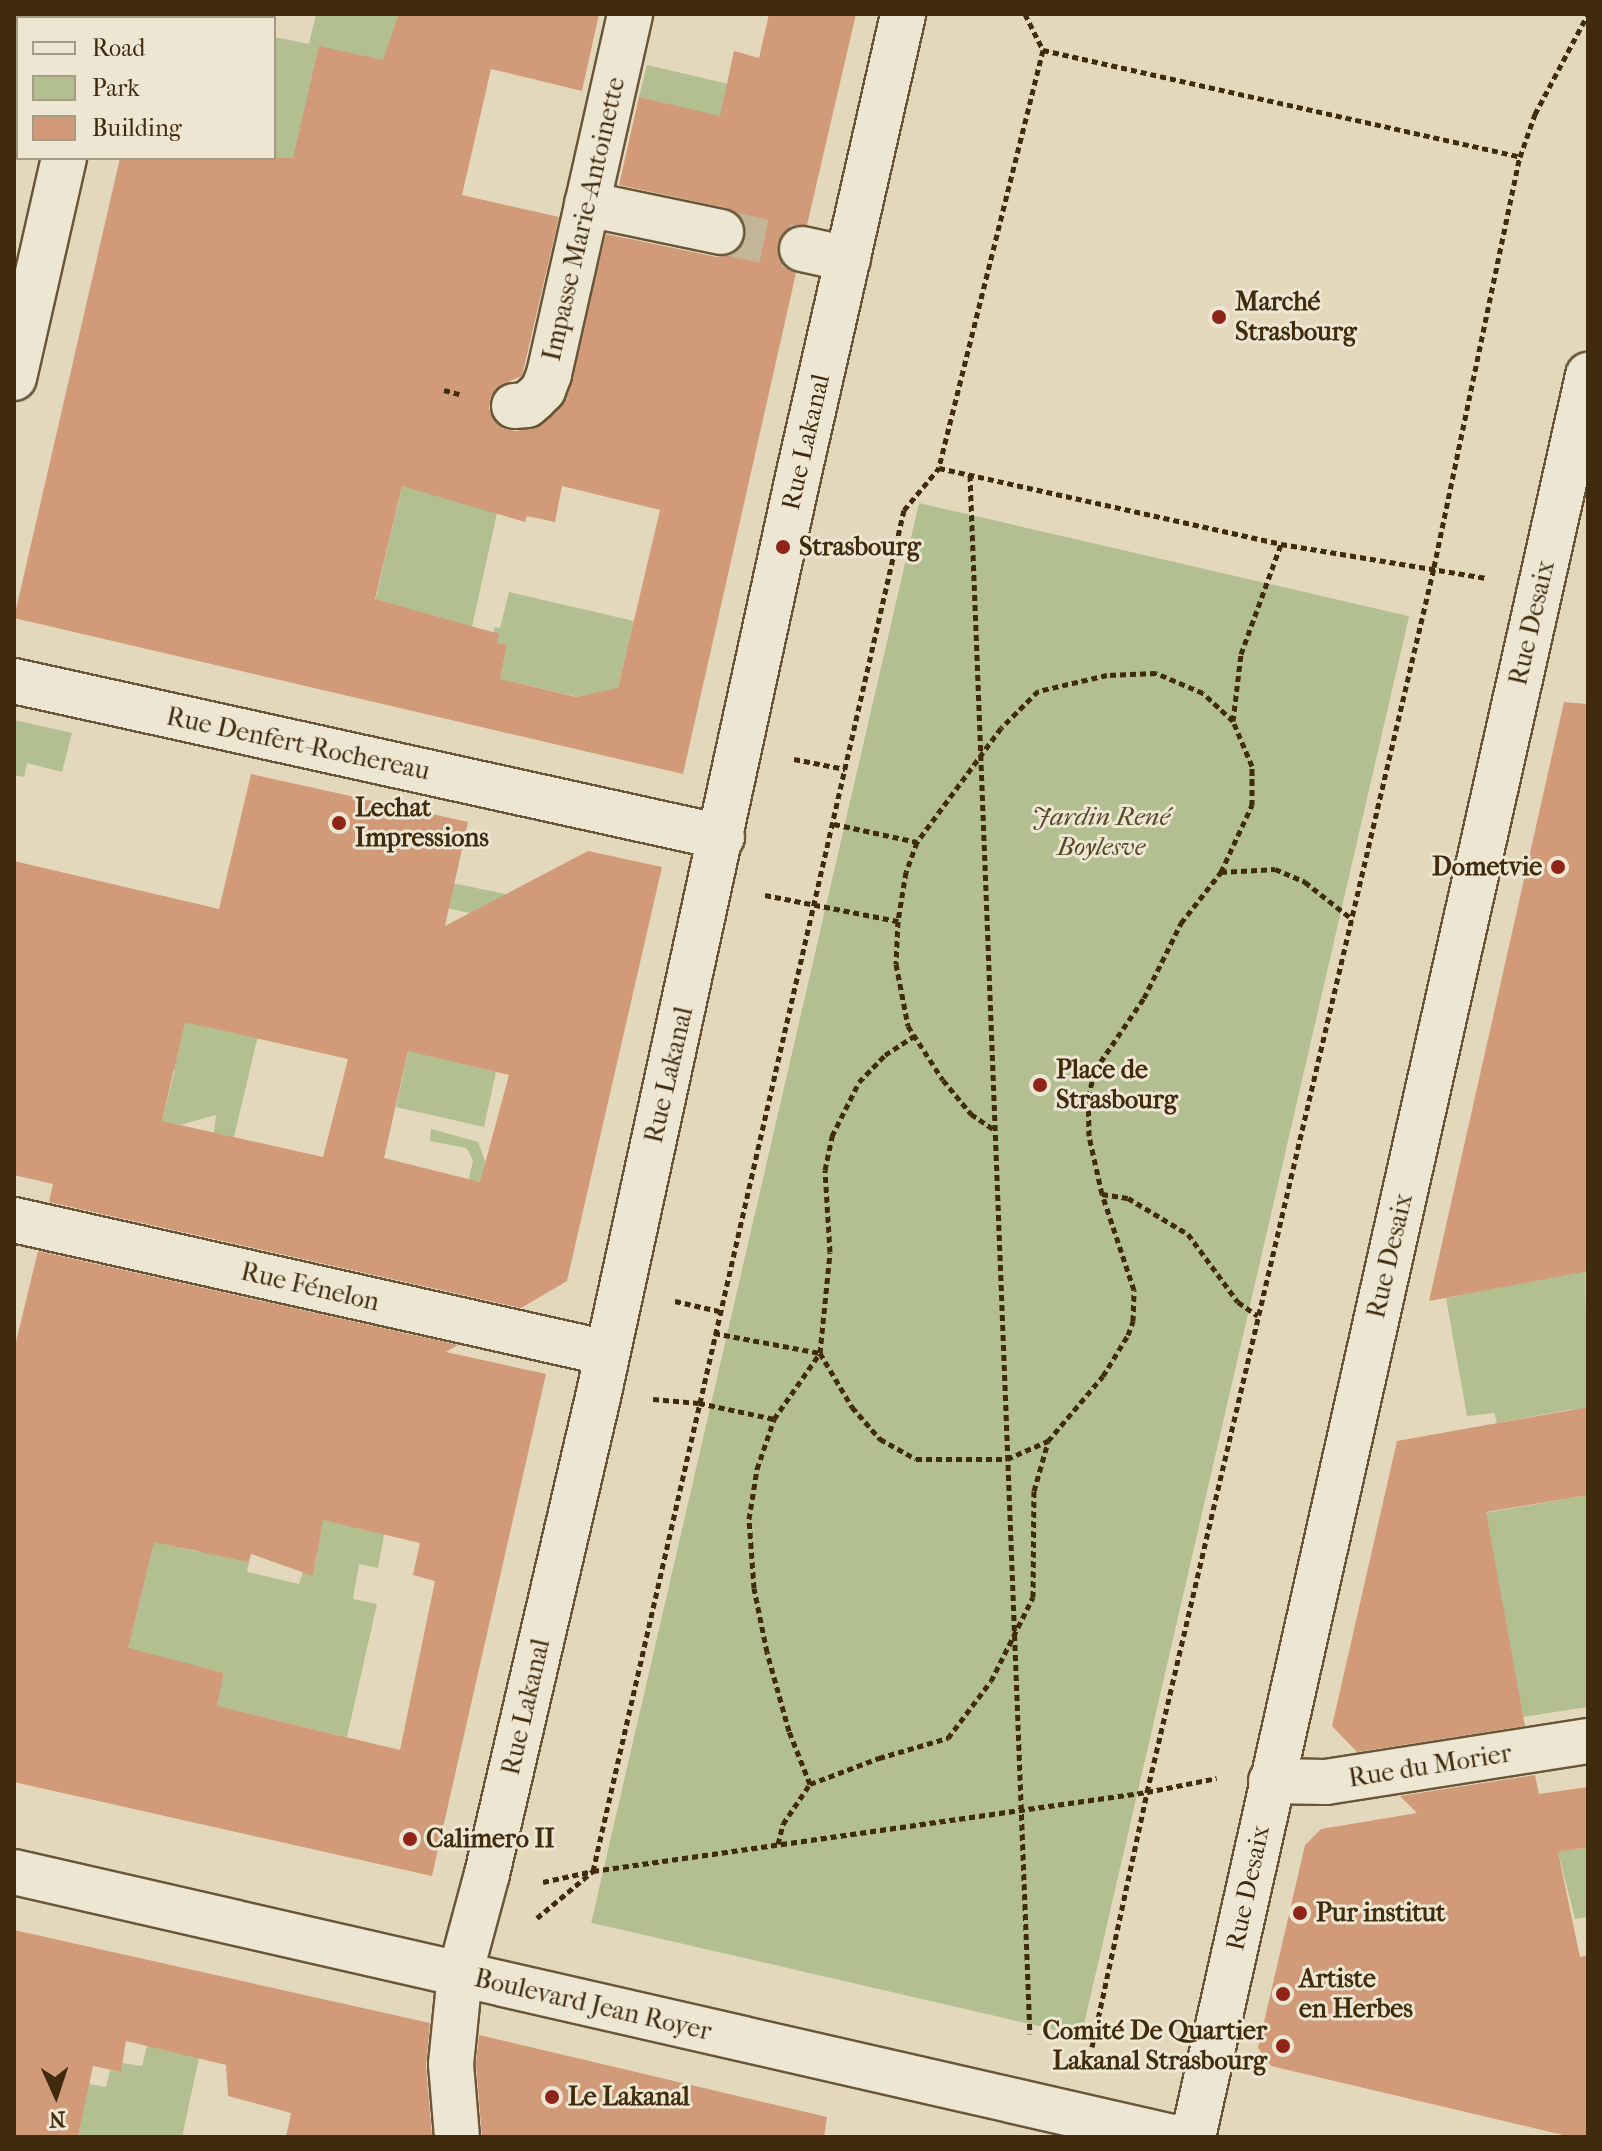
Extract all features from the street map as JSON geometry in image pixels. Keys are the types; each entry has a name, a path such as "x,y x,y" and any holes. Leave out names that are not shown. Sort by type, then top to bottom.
{"street":[{"name":"Impasse Marie-Antoinette","path":"514,406 527,405 543,390 630,14"},
{"name":"Rue Lakanal","path":"457,2137 451,2064 460,1974 491,1859 607,1353 903,14"},
{"path":"14,378 64,160"},
{"path":"587,204 721,232"},
{"path":"802,249 848,259"},
{"name":"Rue Desaix","path":"1193,2137 1588,375"},
{"name":"Rue Denfert-Rochereau","path":"14,681 722,837"},
{"name":"Rue Fénelon","path":"14,1220 607,1353"},
{"name":"Rue du Morier","path":"1271,1781 1326,1782 1588,1741"},
{"name":"Boulevard Jean Royer","path":"14,1872 1172,2137"}],"path":[{"path":"537,1918 593,1871 904,510 939,468 1043,50 1025,14"},
{"path":"1092,2047 1147,1792 1434,567 1520,157 1535,114 1588,14"},
{"path":"1043,50 1520,157"},
{"path":"939,468 1281,544 1434,567 1489,579"},
{"path":"970,475 1030,2034"},
{"path":"1233,721 1241,654 1281,544"},
{"path":"778,1844 783,1824 810,1784 879,1758 948,1738 991,1681 1033,1597 1034,1491 1048,1441 1103,1376 1133,1321 1134,1290 1102,1194 1087,1116 1095,1070 1144,998 1181,923 1221,872 1252,805 1252,766 1233,721 1203,693 1156,673 1107,675 1038,691 980,756 917,842 906,872 898,921 896,964 908,1026 971,1114 995,1130"},
{"path":"781,757 845,769"},
{"path":"834,824 917,842"},
{"path":"1221,872 1275,869 1305,882 1352,919"},
{"path":"762,894 898,921"},
{"path":"810,1784 789,1731 754,1588 749,1519 757,1469 774,1419 820,1353 830,1252 825,1170 832,1136 859,1082 885,1055 914,1036"},
{"path":"1102,1194 1128,1198 1188,1234 1238,1302 1258,1316"},
{"path":"673,1301 720,1311"},
{"path":"714,1333 820,1353 852,1407 880,1439 916,1459 1007,1459 1048,1441"},
{"path":"640,1398 699,1403 774,1419"},
{"path":"531,1884 593,1871 1021,1807 1147,1792 1217,1778"}],"green space":[{"path":"316,14 399,14 383,82 307,185 276,160 276,37 309,44"},
{"path":"647,65 737,86 716,206 663,194 684,108 639,97"},
{"path":"402,486 498,509 472,627 493,632 495,627 500,628 509,592 634,621 614,705 500,679 507,645 469,638 374,606"},
{"name":"Jardin René Boylesve","path":"919,503 1409,616 1081,2036 591,1923"},
{"path":"14,720 72,733 62,772 27,763 24,777 14,775"},
{"path":"414,875 510,895 503,921 439,906 443,944"},
{"path":"147,958 261,1023 234,1137 214,1133 216,1115 180,1125 162,1121 175,1070 124,1058"},
{"path":"409,992 452,1061 496,1072 484,1127 396,1107 408,1052"},
{"path":"431,1129 478,1142 485,1161 483,1176 518,1186 468,1182 473,1161 466,1148 430,1141"},
{"path":"1585,1270 1588,1426 1573,1409 1497,1423 1494,1413 1467,1416 1446,1298"},
{"path":"49,1493 61,1496 56,1520 71,1523 75,1545 98,1566 87,1614 109,1619 118,1583 142,1589 159,1518 186,1525 181,1548 200,1552 206,1528 232,1534 226,1556 249,1562 247,1572 299,1584 303,1572 313,1576 317,1555 300,1550 311,1503 387,1518 378,1568 359,1564 353,1599 377,1604 347,1737 270,1719 268,1726 241,1717 234,1725 213,1725 117,1704 127,1639 107,1632 93,1692 14,1684 14,1575 18,1558 14,1556 14,1525 40,1529","holes":["204,1668 224,1673 215,1714 193,1709"]},
{"path":"1588,1495 1588,1707 1523,1717 1485,1513"},
{"path":"1588,1847 1588,1917 1575,1919 1558,1852"},
{"path":"147,2046 199,2058 182,2137 78,2137 89,2084 106,2087 110,2070 120,2072 122,2063 142,2066"}],"building":[{"path":"399,14 599,14 582,91 491,69 462,195 559,217 522,376 501,385 491,396 489,409 494,421 504,429 516,431 543,424 566,399 606,234 717,257 730,255 740,248 745,238 744,223 737,213 727,208 619,185 639,97 720,116 734,51 759,58 769,14 856,14 807,225 794,226 783,233 778,243 779,257 786,268 796,273 683,774 14,618 120,160 293,158 319,46 383,60","holes":["402,486 525,522 527,516 555,522 562,486 660,510 618,688 577,697 500,679 507,645 497,643 499,634 375,599"]},
{"path":"1564,702 1588,704 1588,1271 1429,1301"},
{"path":"251,774 468,822 445,926 588,851 662,867 567,1281 521,1308 49,1202 53,1184 14,1175 14,861 219,909","holes":["185,1022 348,1059 323,1157 162,1121","408,1051 509,1075 480,1182 384,1158"]},
{"path":"38,1251 458,1345 446,1352 546,1374 432,1876 14,1782 14,1350","holes":["323,1520 420,1543 413,1575 435,1581 400,1750 217,1706 224,1673 128,1648 154,1542 249,1562 251,1554 313,1576"]},
{"path":"1588,1407 1588,1495 1486,1512 1525,1726 1357,1752 1332,1726 1397,1441"},
{"path":"1535,1775 1539,1794 1588,1787 1588,1847 1558,1852 1580,1957 1588,1955 1588,2137 1572,2137 1271,2066 1258,2048 1305,1845 1321,1829 1417,1813 1400,1796"},
{"path":"14,1930 430,2023 426,2066 432,2137 286,2137 291,2113 228,2096 226,2065 126,2041 121,2072 93,2066 78,2137 14,2137"},
{"path":"479,2035 827,2117 824,2137 482,2137 476,2064"}],"tunnel":[{"path":"721,232 802,249"}],"place":[{"name":"Marché Strasbourg","path":"1219,317"},
{"name":"Strasbourg","path":"783,547"},
{"name":"Lechat Impressions","path":"339,823"},
{"name":"Dometvie","path":"1558,867"},
{"name":"Place de Strasbourg","path":"1040,1085"},
{"name":"Calimero II","path":"410,1839"},
{"name":"Pur institut","path":"1300,1913"},
{"name":"Artiste en Herbes","path":"1283,1994"},
{"name":"Comité De Quartier Lakanal Strasbourg","path":"1283,2046"},
{"name":"Le Lakanal","path":"552,2097"}]}
